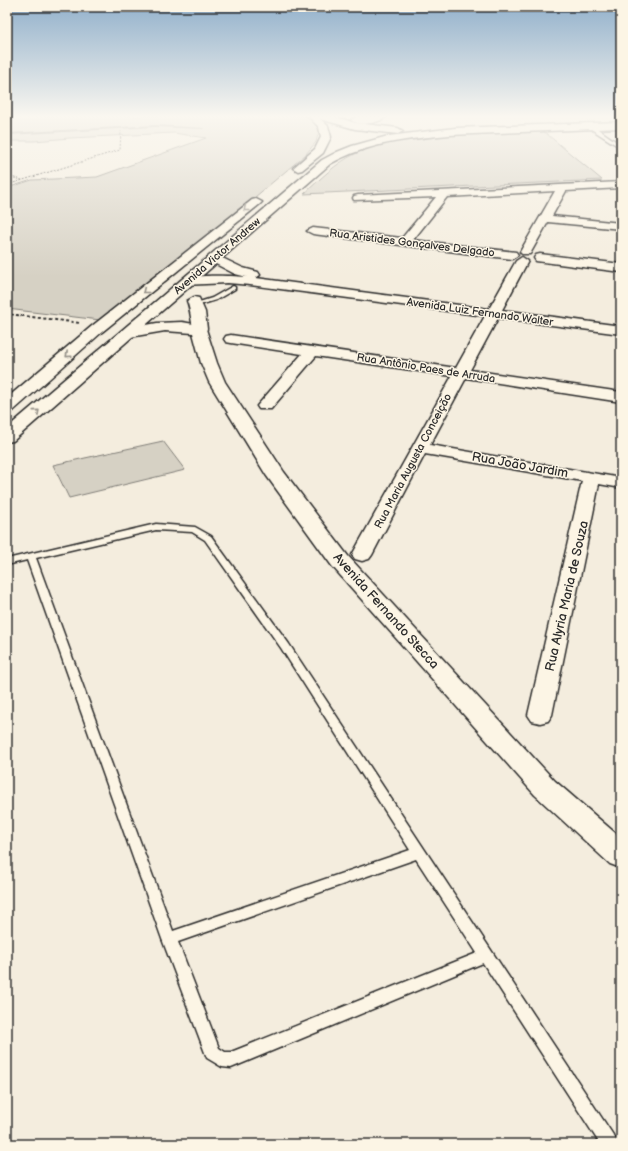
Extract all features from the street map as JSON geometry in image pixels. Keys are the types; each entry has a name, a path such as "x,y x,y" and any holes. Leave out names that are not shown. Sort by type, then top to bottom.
{"main road":[{"path":"288,176 296,170"},
{"name":"Avenida Victor Andrew","path":"7,438 317,170"},
{"name":"Avenida Victor Andrew","path":"7,407 102,325 264,195"},
{"path":"157,308 172,318 200,329"},
{"path":"130,332 171,325 200,329"},
{"name":"Avenida Fernando Stecca","path":"200,329 209,363 217,382 276,475 340,561 545,788 621,856"}],"street":[{"path":"358,198 621,185"},
{"name":"Rua Maria Augusta Conceição","path":"362,555 496,309 520,256 546,219 562,188"},
{"path":"404,242 444,194"},
{"path":"546,219 621,226"},
{"name":"Rua Aristides Gonçalves Delgado","path":"313,231 520,256 532,261 540,258 621,268"},
{"name":"Avenida Luiz Fernando Walter","path":"214,258 239,271 255,275 367,288 621,330"},
{"name":"Avenida Luiz Fernando Walter","path":"187,282 228,280 340,293 621,321"},
{"name":"Avenida Luiz Fernando Walter","path":"340,293 338,291 343,289 367,288"},
{"name":"Avenida Fernando Stecca","path":"195,302 200,329"},
{"name":"Rua Antônio Paes de Arruda","path":"230,338 621,397"},
{"path":"265,406 312,351"},
{"name":"Rua João Jardim","path":"420,448 621,482"},
{"name":"Rua Alyria Maria de Souza","path":"540,715 592,478"}],"lane":[{"path":"195,302 214,298 232,288"},
{"path":"7,562 156,527 195,530 208,538 285,646 610,1144"},
{"path":"30,556 169,939 214,1053 222,1059 231,1060 487,955"},
{"path":"169,939 419,852"}],"path":[{"path":"7,186 57,170"},
{"path":"7,176 24,180"},
{"path":"7,314 102,325"}],"shaded area":[{"path":"117,170 287,170 236,213 100,320 7,309 7,188 32,180 97,177"},
{"path":"331,170 590,170 602,180 304,194"},
{"path":"163,441 185,470 69,498 53,465"}]}
